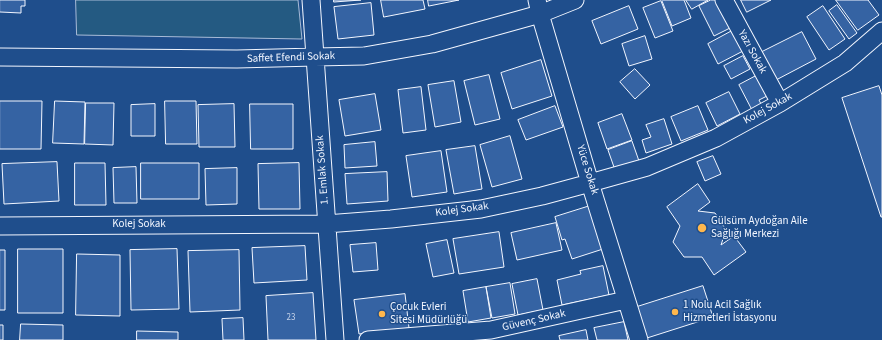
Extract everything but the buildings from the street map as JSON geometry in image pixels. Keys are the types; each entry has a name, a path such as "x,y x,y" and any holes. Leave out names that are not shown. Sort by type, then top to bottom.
{"street":[{"name":"1. Emlak Sokak","path":"311,0 335,340"},
{"name":"Saffet Efendi Sokak","path":"0,57 237,59 364,56 432,44 539,7 575,0"},
{"name":"Yazı Sokak","path":"724,0 780,103"},
{"name":"Yüce Sokak","path":"539,7 590,183 639,340"},
{"name":"Kolej Sokak","path":"0,226 326,224 391,219 481,208 542,196 646,167 716,138 780,103 845,64 882,31"},
{"name":"Güvenç Sokak","path":"368,340 491,330 626,300"}],"shaded area":[{"path":"76,0 298,0 302,39 77,35"}],"place":[{"name":"Gülsüm Aydoğan Aile Sağlığı Merkezi","path":"702,228"},
{"name":"1 Nolu Acil Sağlık Hizmetleri İstasyonu","path":"675,312"},
{"name":"Çocuk Evleri Sitesi Müdürlüğü","path":"382,314"}]}
